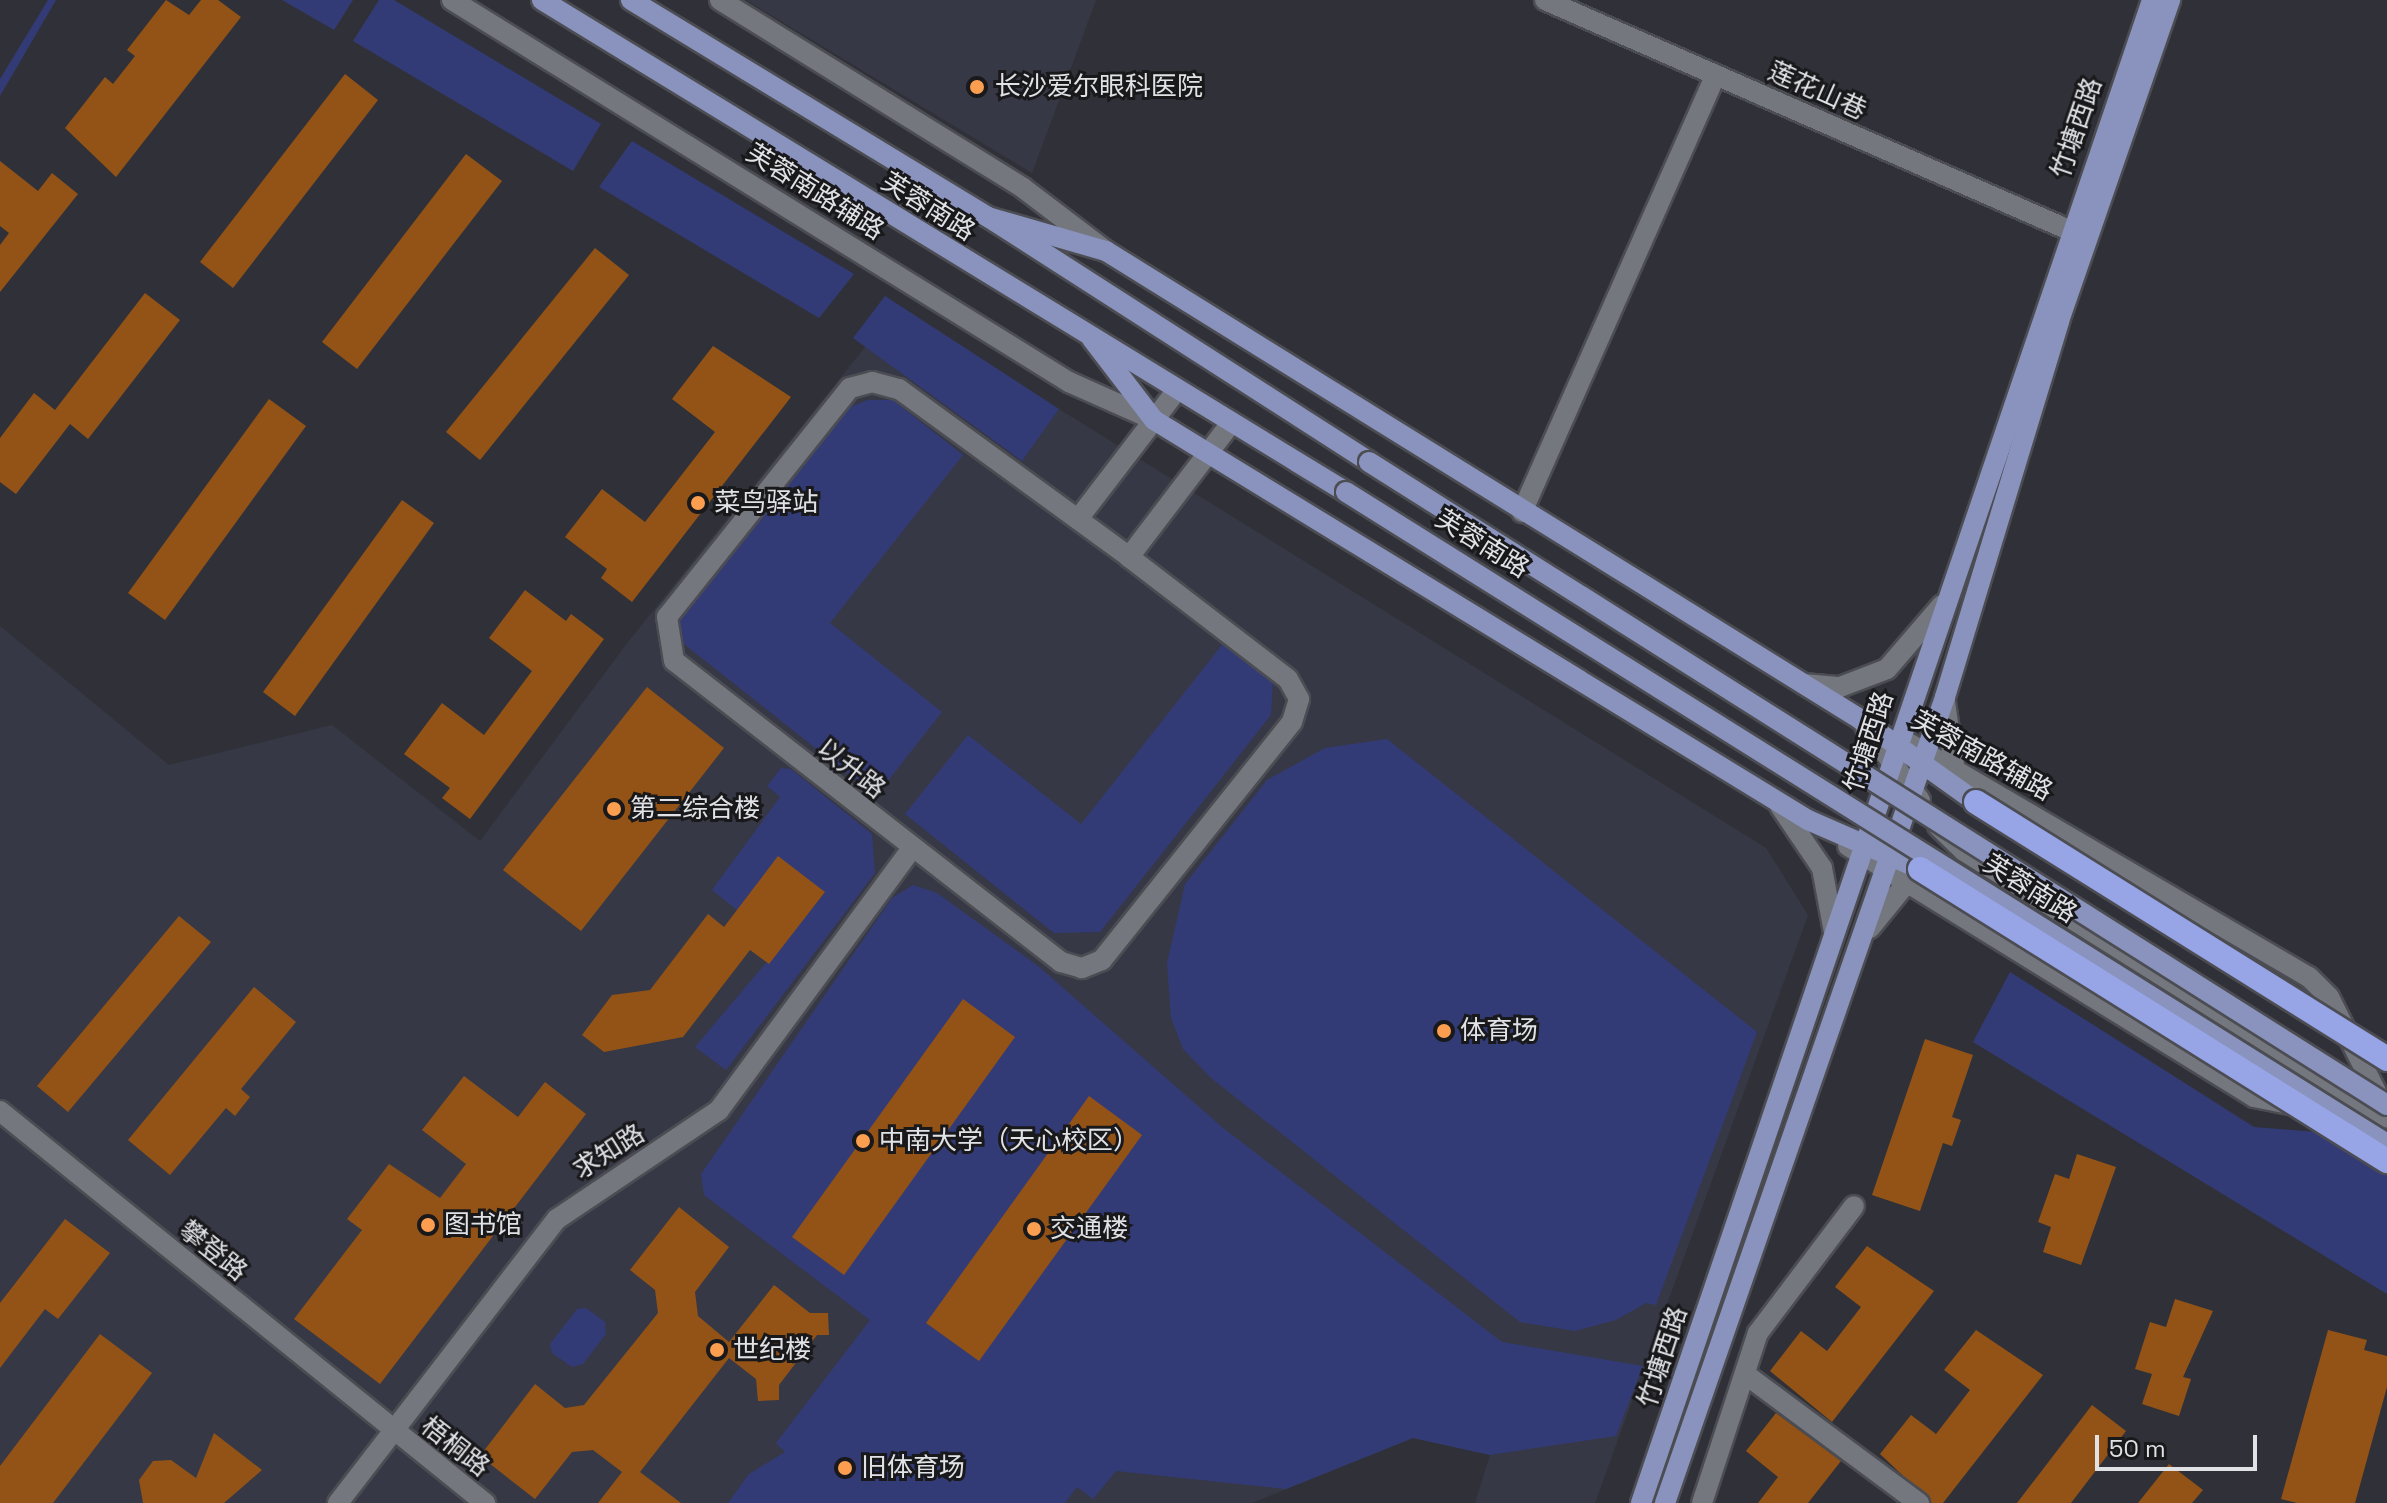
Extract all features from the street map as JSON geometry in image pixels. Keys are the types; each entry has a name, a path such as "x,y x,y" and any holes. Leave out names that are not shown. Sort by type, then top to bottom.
{"highway":[{"path":"1976,802 2387,1059"},
{"path":"1912,876 2387,1161"}],"main road":[{"name":"芙蓉南路","path":"542,0 1346,492 2387,1144"},
{"name":"竹塘西路","path":"1641,1503 2069,230 2152,0"},
{"name":"竹塘西路","path":"1665,1503 1945,697 2059,321 2170,0"},
{"name":"芙蓉南路","path":"634,1 988,217 1369,462 2387,1105"},
{"path":"988,217 1106,251 1860,719 1895,747 1924,758 1976,802"},
{"path":"1092,339 1154,420 1808,820 1863,844"},
{"path":"1890,856 1912,876"}],"street":[{"name":"芙蓉南路辅路","path":"452,0 1069,382 1154,420"},
{"path":"720,0 1023,188 1106,251"},
{"name":"莲花山巷","path":"1545,0 2069,230"},
{"path":"1522,512 1716,75"},
{"name":"以升路","path":"872,382 899,389 1129,557 1288,679 1299,699 1292,722 1102,960 1082,968 1061,962 911,850 674,661 667,617 850,388 872,382"},
{"path":"1078,519 1177,390"},
{"path":"1129,557 1231,423"},
{"path":"1804,684 1840,687 1887,669 1924,633 1942,605"},
{"path":"1945,697 1951,765 1976,802"},
{"name":"芙蓉南路辅路","path":"1895,747 1913,790 1964,851 2387,1116"},
{"name":"芙蓉南路辅路","path":"1924,758 1951,765 2309,977 2329,997 2387,1116"},
{"path":"1765,794 1813,849 1830,892 1834,932"},
{"path":"1863,844 1890,856 1958,864 2387,1132"},
{"path":"1863,844 1890,856"},
{"name":"求知路","path":"338,1503 557,1219 719,1110 911,850"},
{"path":"1858,948 1912,876 2254,1097 2354,1113"},
{"name":"攀登路","path":"0,1111 393,1431"},
{"path":"1702,1503 1758,1333 1854,1206"},
{"path":"1745,1374 1919,1503"},
{"name":"梧桐路","path":"393,1431 485,1503"}],"shaded area":[{"path":"48,0 56,0 0,96 0,79"},
{"path":"282,0 353,0 334,30"},
{"path":"379,0 394,0 601,124 573,171 353,41"},
{"name":"长沙爱尔眼科医院","path":"746,0 1096,0 1032,173"},
{"path":"632,141 854,274 819,318 599,187"},
{"path":"885,296 1059,409 1022,461 853,338"},
{"name":"中南大学（天心校区）","path":"866,346 1021,460 1059,409 1766,848 1808,915 1595,1503 1475,1503 1490,1455 1413,1438 1252,1503 0,1503 0,626 169,765 332,725 480,841 628,642"},
{"path":"868,400 893,400 963,455 830,623 942,712 876,796 684,644 678,618 842,410"},
{"path":"1225,641 1273,679 1271,715 1100,932 1054,933 905,814 968,735 1081,824"},
{"name":"体育场","path":"1387,739 1757,1032 1656,1305 1646,1303 1616,1320 1575,1331 1520,1322 1211,1078 1183,1049 1171,1018 1167,963 1185,884 1267,780 1325,748"},
{"path":"781,768 791,769 872,834 875,873 726,1070 695,1047 825,893 737,910 712,890 780,797 767,786"},
{"path":"913,885 937,893 1038,966 1222,1127 1502,1342 1643,1366 1616,1436 1490,1455 1413,1438 1286,1489 1116,1471 1093,1499 1077,1487 1065,1503 728,1503 749,1474 785,1452 776,1443 870,1320 704,1195 701,1174 892,898"},
{"path":"2010,972 2254,1127 2316,1132 2387,1175 2387,1294 1973,1042"},
{"path":"586,1308 605,1322 606,1334 583,1364 572,1367 552,1353 550,1344 577,1309"}],"building":[{"path":"166,0 189,15 201,0 218,0 241,17 116,177 65,128 105,77 113,84 135,56 127,50"},
{"path":"345,74 378,100 233,288 200,262"},
{"path":"466,154 502,181 357,369 322,342"},
{"path":"0,161 38,191 52,173 78,194 0,292 0,245 9,233 0,226"},
{"path":"595,248 629,275 480,460 446,432"},
{"path":"145,293 180,320 88,439 70,424 16,494 0,482 0,438 34,393 55,410"},
{"path":"713,346 791,397 632,602 601,578 607,569 565,537 602,489 645,522 715,432 672,399"},
{"path":"269,399 306,426 165,620 128,593"},
{"path":"402,500 434,523 295,716 263,692"},
{"path":"525,590 566,621 571,614 604,639 470,819 442,798 450,788 404,754 442,703 484,735 532,671 489,638"},
{"name":"第二综合楼","path":"647,687 724,748 581,931 503,870"},
{"path":"778,856 825,892 769,964 750,950 683,1037 604,1052 582,1035 612,995 650,990 708,914 724,927"},
{"path":"179,916 211,942 68,1112 37,1086"},
{"path":"254,987 296,1022 241,1089 250,1097 235,1116 226,1108 170,1175 128,1140"},
{"path":"963,999 1015,1037 844,1275 792,1237"},
{"path":"1925,1039 1973,1055 1952,1117 1961,1120 1952,1146 1943,1143 1920,1211 1872,1195"},
{"name":"图书馆","path":"464,1076 518,1117 545,1082 586,1114 380,1384 294,1319 362,1230 347,1219 389,1164 440,1198 466,1164 422,1130"},
{"name":"交通楼","path":"1089,1096 1142,1135 979,1361 926,1323"},
{"path":"2077,1154 2116,1167 2081,1265 2043,1252 2051,1227 2038,1222 2055,1174 2069,1179"},
{"name":"世纪楼","path":"679,1207 729,1247 695,1292 698,1316 729,1342 774,1285 810,1313 828,1313 829,1335 817,1335 779,1385 779,1400 758,1401 756,1379 729,1358 640,1472 681,1503 598,1503 622,1472 593,1450 572,1452 535,1499 480,1456 535,1384 565,1408 584,1405 658,1313 655,1290 630,1270"},
{"path":"65,1219 110,1253 58,1319 45,1309 0,1368 0,1303"},
{"path":"1867,1246 1934,1291 1832,1422 1770,1371 1801,1331 1827,1351 1861,1307 1835,1287"},
{"path":"2175,1299 2213,1311 2183,1377 2191,1379 2179,1416 2142,1404 2152,1374 2135,1369 2150,1322 2166,1327"},
{"path":"1976,1330 2043,1375 1943,1503 1932,1503 1880,1454 1911,1415 1936,1434 1970,1390 1944,1370"},
{"path":"2328,1330 2367,1340 2364,1350 2387,1356 2387,1387 2355,1503 2297,1503 2281,1499"},
{"path":"100,1334 152,1373 53,1503 0,1503 0,1466"},
{"path":"2092,1405 2126,1431 2071,1503 2017,1503"},
{"path":"1776,1413 1841,1461 1808,1503 1758,1503 1778,1477 1746,1451"},
{"path":"214,1433 262,1470 224,1503 143,1503 139,1480 153,1461 171,1460 196,1478"},
{"path":"2169,1464 2203,1490 2192,1503 2138,1503"}],"place":[{"name":"长沙爱尔眼科医院","path":"977,87"},
{"name":"菜鸟驿站","path":"698,503"},
{"name":"第二综合楼","path":"614,809"},
{"name":"体育场","path":"1444,1031"},
{"name":"中南大学（天心校区）","path":"863,1141"},
{"name":"图书馆","path":"428,1225"},
{"name":"交通楼","path":"1034,1229"},
{"name":"世纪楼","path":"717,1350"},
{"name":"旧体育场","path":"845,1468"}]}
